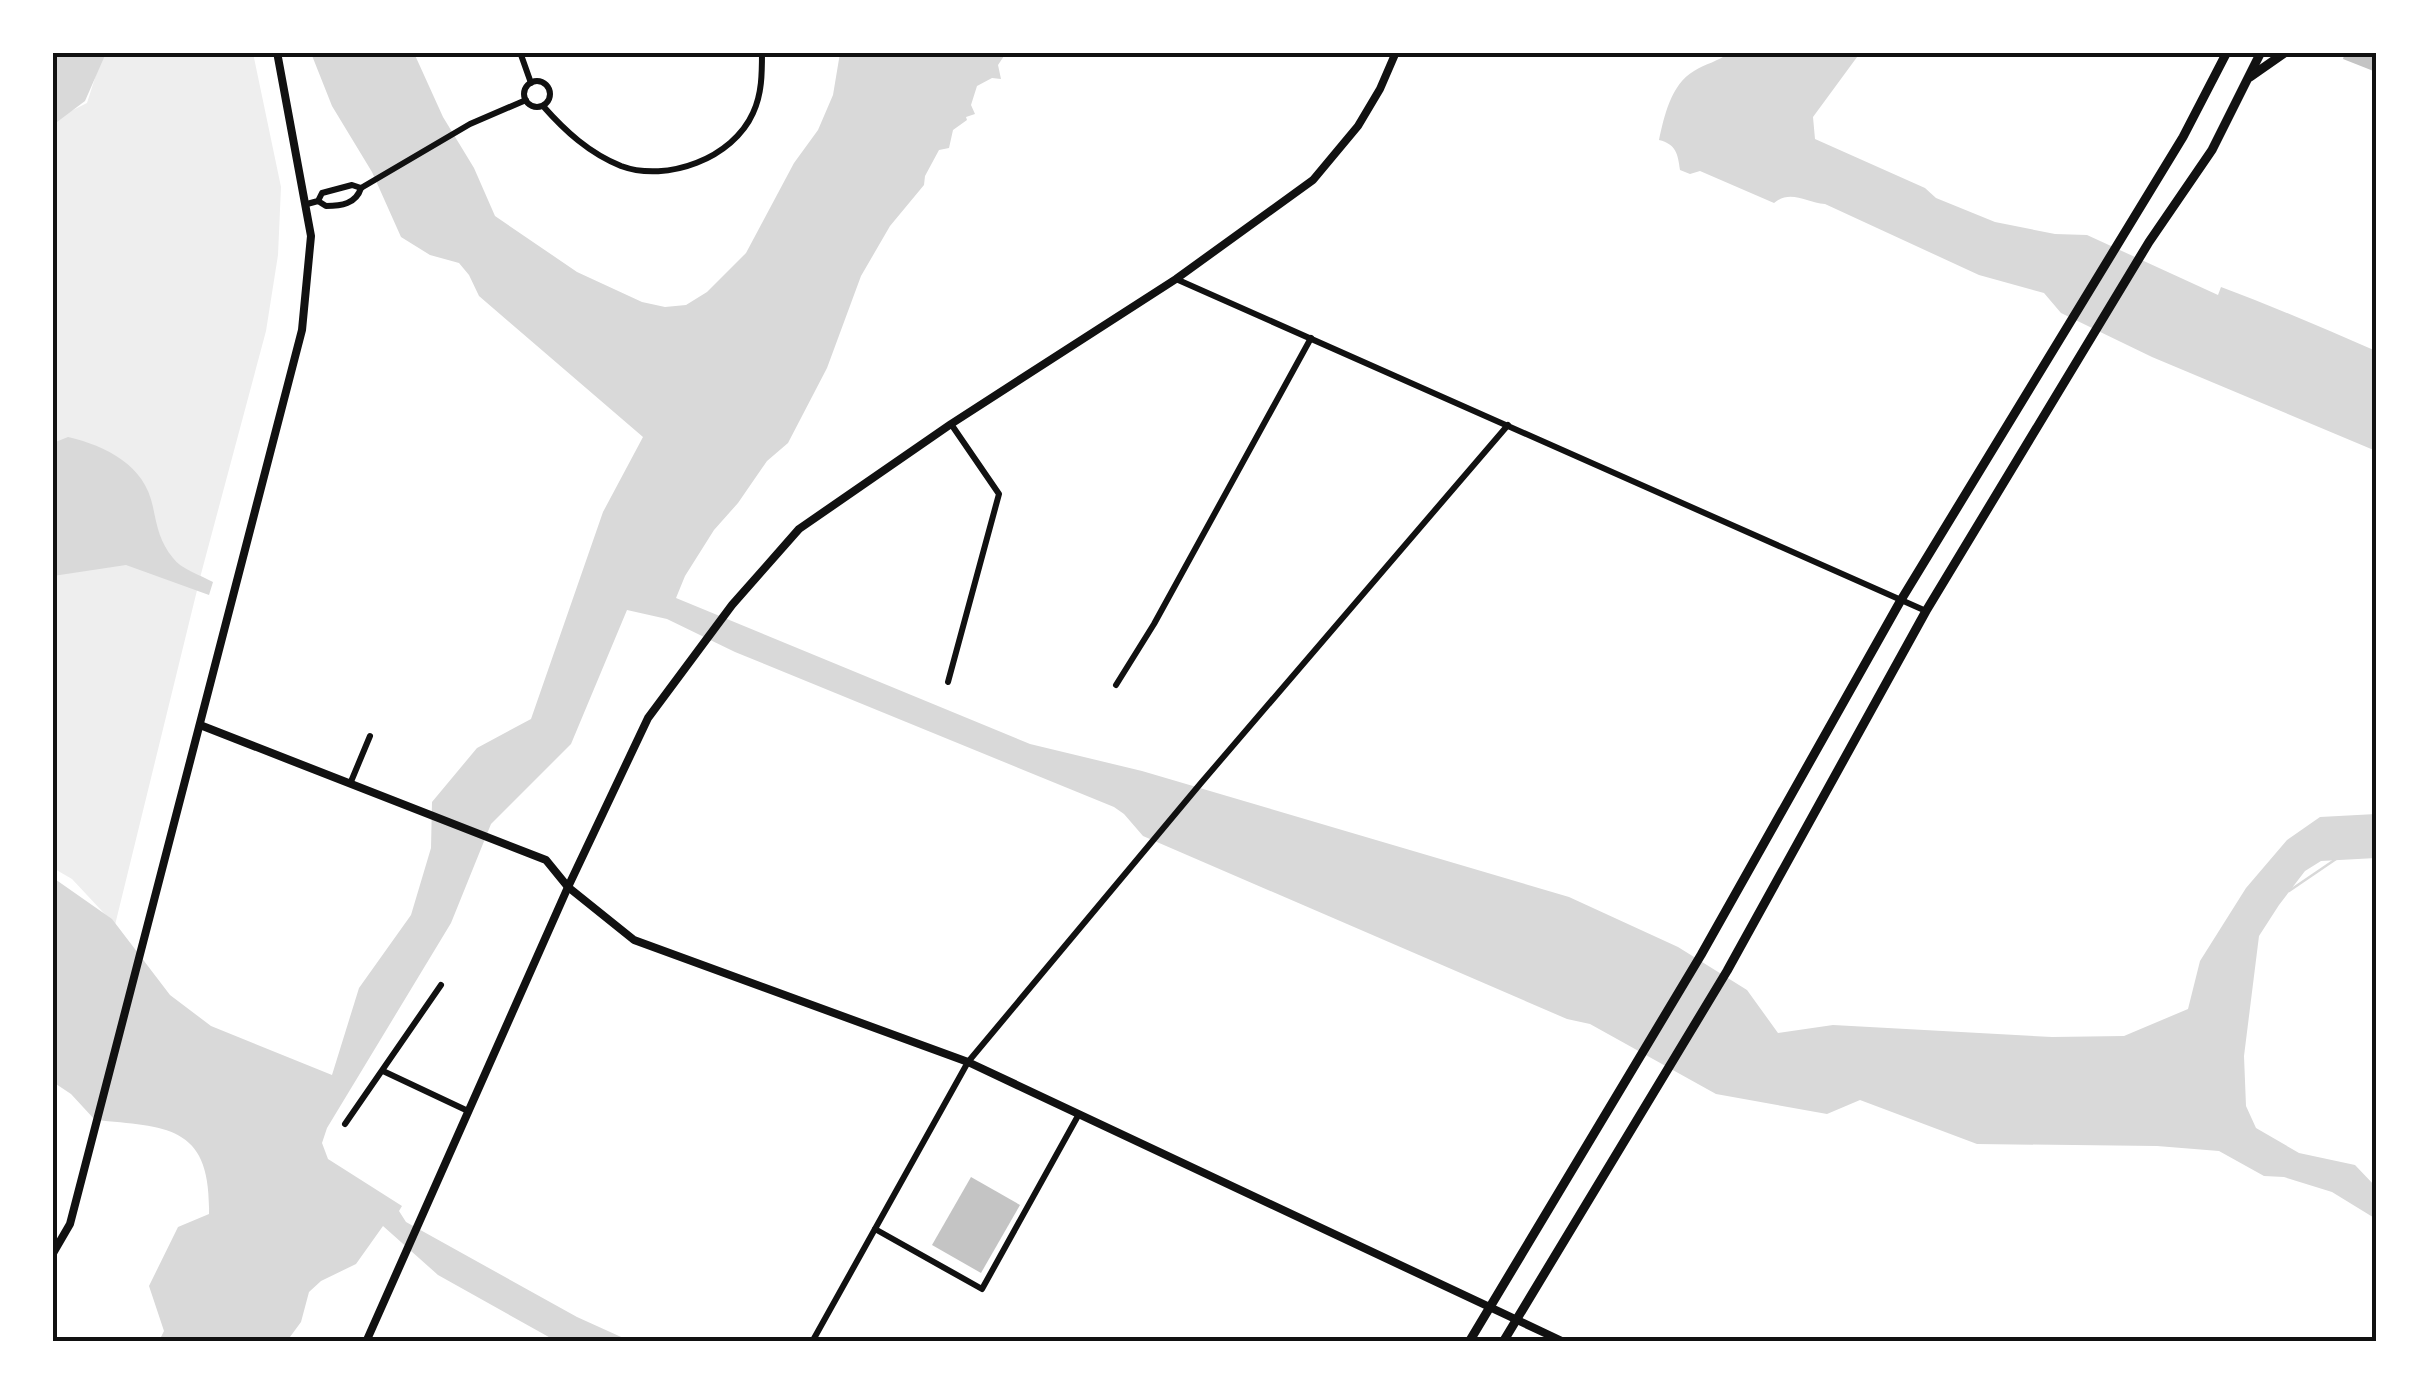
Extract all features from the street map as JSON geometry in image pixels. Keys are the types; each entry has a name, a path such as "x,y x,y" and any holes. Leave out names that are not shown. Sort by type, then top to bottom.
{"main road":[{"path":"1469,1342 1701,955 1901,600 2183,137 2227,52"},
{"path":"1503,1342 1727,972 1926,612 2149,242 2212,150 2261,52"},
{"path":"2248,79 2286,52"}],"street":[{"path":"52,1255 70,1224 302,330 311,248 307,204 276,52"},
{"path":"520,52 531,83"},
{"path":"543,106 564,131 624,167 648,170 695,164 737,137 753,114 762,84 762,52"},
{"path":"366,1342 568,887 648,718 732,605 800,530 952,424 1176,279 1313,180 1358,126 1396,52"},
{"path":"539,81 549,88 549,100 543,106 526,100 525,90 531,83 539,81"},
{"path":"318,201 322,193 352,185 371,185 470,124 526,100"},
{"path":"307,204 352,202 362,188"},
{"path":"1176,279 1926,612"},
{"path":"1116,685 1154,624 1310,338"},
{"path":"948,682 999,494 952,424"},
{"path":"812,1342 968,1062 1201,782 1508,425"},
{"path":"200,726 546,860 568,887 634,940 968,1062 1564,1342"},
{"path":"350,784 370,736"},
{"path":"345,1124 441,986"},
{"path":"383,1070 468,1111"},
{"path":"875,1228 982,1289 1079,1114"}],"shaded area":[{"path":"53,52 106,53 85,101 53,125"},
{"path":"103,53 253,53 281,187 278,255 266,331 201,574 115,925 72,879 53,868 53,120 87,103"},
{"path":"311,53 414,53 495,216 577,272 642,302 665,307 686,305 707,292 746,253 794,163 818,130 833,95 840,53 1006,53 998,65 1001,79 992,78 977,86 971,105 975,114 953,130 949,148 939,150 924,185 890,226 861,276 827,368 788,443 767,461 714,530 676,598 1030,744 1142,771 1569,897 1678,947 1747,990 1778,1033 1833,1025 2052,1037 2124,1036 2188,1009 2200,961 2246,888 2287,840 2320,817 2376,814 2376,858 2321,861 2305,871 2259,936 2244,1056 2246,1106 2256,1128 2299,1153 2355,1165 2376,1187 2376,1219 2332,1192 2284,1177 2264,1176 2219,1151 2157,1146 1977,1144 1860,1100 1827,1114 1716,1094 1590,1024 1567,1019 1143,836 1114,807 735,652 667,619 627,610 571,744 491,824 451,923 327,1128 322,1143 328,1159 402,1206 399,1211 406,1222 577,1317 630,1341 556,1341 438,1275 383,1226 356,1264 321,1281 309,1292 301,1322 287,1341 159,1341 164,1331 149,1286 178,1227 209,1214 208,1185 193,1147 180,1136 144,1125 95,1120 71,1094 53,1082 52,877 112,919 170,995 211,1026 332,1075 359,988 411,915 431,848 432,802 477,748 531,719 603,512 643,437 479,296 459,263 430,255 401,237 372,172 332,106"},
{"path":"1729,53 1860,53 1813,117 1815,139 1995,222 2055,234 2087,235 2218,295 2221,287 2376,351 2376,451 2152,357 2061,313 2044,293 1979,275 1825,204 1793,197 1774,203 1700,171 1690,174 1680,170 1675,150 1659,140 1670,102 1686,77"},
{"path":"68,437 109,452 133,469 149,492 165,546 181,565 213,582 209,595 126,565 53,576 53,443"}],"building":[{"path":"2345,52 2360,52 2376,59 2376,72 2343,59"},
{"path":"971,1177 1020,1205 981,1273 932,1245"}],"waterway":[{"path":"2289,891 2336,859"}]}
